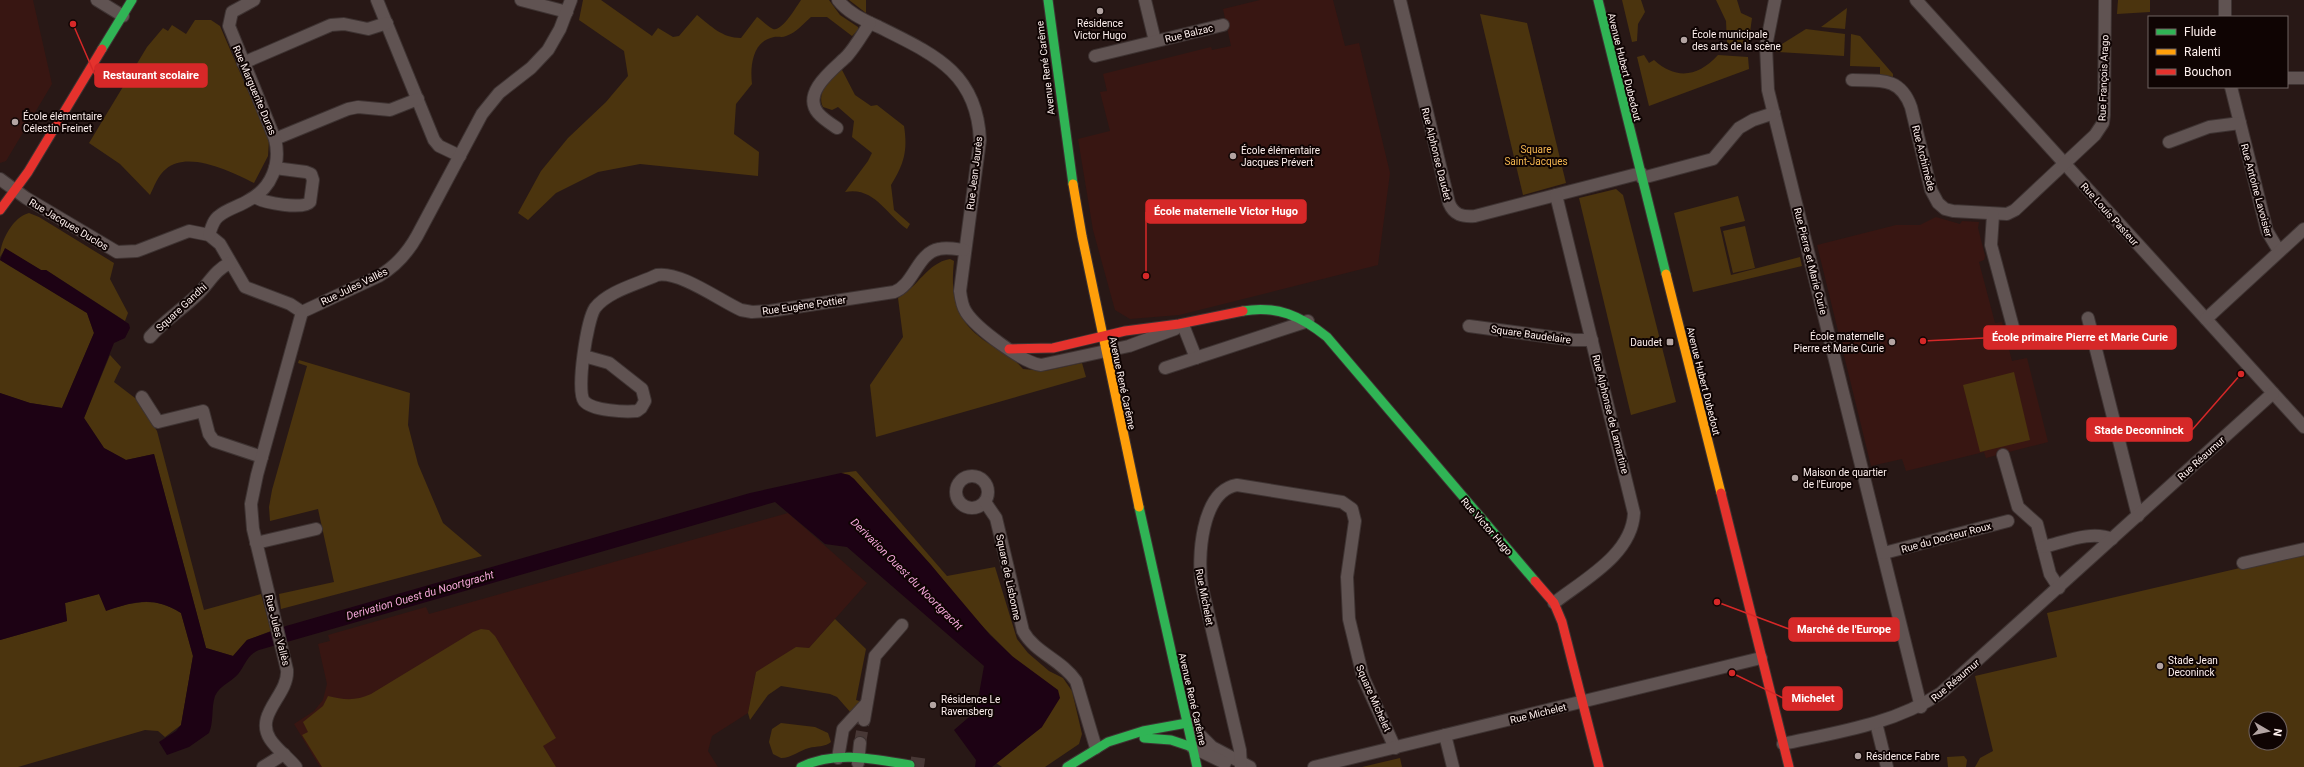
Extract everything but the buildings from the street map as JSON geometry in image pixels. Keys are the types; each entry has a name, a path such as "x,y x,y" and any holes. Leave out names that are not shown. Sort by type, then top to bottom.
{"street":[{"path":"97,0 123,16"},
{"path":"0,210 28,172 132,0"},
{"name":"Rue Marguerite Duras","path":"209,235 218,217 255,197 267,185 275,168 278,151 275,139 230,31 228,21 236,8 254,0"},
{"path":"377,0 436,143 460,156"},
{"path":"521,0 567,12"},
{"name":"Rue Jules Vallès","path":"296,767 271,740 266,727 269,710 284,688 287,677 283,649 256,543 252,521 252,498 302,312 379,276 400,261 413,243 482,114 492,100 542,57 556,36 571,0"},
{"name":"Rue Jean Jaurès","path":"838,0 852,13 938,58 963,82 972,100 978,120 980,140 964,250 960,291 964,308 976,323 1027,361 1041,364 1105,352"},
{"name":"Avenue René Carême","path":"1048,0 1070,172 1102,337 1197,767"},
{"name":"Rue Balzac","path":"1145,0 1156,41"},
{"name":"Rue Alphonse Daudet","path":"1400,0 1449,203 1453,211 1460,216 1475,216 1556,195 1713,159 1740,128 1753,120 1774,113"},
{"name":"Avenue Hubert Dubedout","path":"1598,0 1789,767"},
{"name":"Rue Pierre et Marie Curie","path":"1775,0 1769,26 1766,55 1767,82 1921,706"},
{"name":"Rue Louis Pasteur","path":"1916,0 2304,427"},
{"name":"Rue François Arago","path":"2065,164 2095,135 2103,123 2105,0"},
{"path":"2225,0 2225,16"},
{"path":"243,63 331,25 344,24 368,29 387,23"},
{"path":"837,128 818,112 815,103 816,90 827,73 848,55 870,23"},
{"name":"Rue Balzac","path":"1095,56 1223,25"},
{"path":"2288,78 2304,78"},
{"name":"Rue Archimède","path":"1852,80 1891,83 1899,87 1905,94 1911,107 1931,190 1941,206 1953,211 1993,215 2007,214 2015,210 2065,164"},
{"name":"Rue Antoine Lavoisier","path":"2231,88 2267,231 2279,251"},
{"path":"275,139 348,109 358,107 390,110 418,99"},
{"path":"2169,142 2209,127 2240,123"},
{"path":"255,197 267,202 304,206 310,202 313,180 311,174 275,168"},
{"name":"Rue Jacques Duclos","path":"0,179 15,190 108,248 117,252 137,251 189,231 209,235"},
{"name":"Rue Alphonse de Lamartine","path":"1554,603 1617,552 1629,534 1634,518 1632,500 1556,195"},
{"path":"1993,215 1990,245 2017,342"},
{"path":"2206,318 2304,229"},
{"path":"209,235 220,244 242,283 248,290 285,302 302,312"},
{"name":"Rue Eugène Pottier","path":"584,356 609,363 640,387 646,398 641,408 631,411 601,409 587,404 581,392 584,356 588,326 595,309 609,297 657,275 674,276 742,310 764,312 894,292 904,286 930,253 943,248 964,250"},
{"name":"Square Gandhi","path":"150,337 163,323 198,294 216,271 230,263"},
{"name":"Rue Victor Hugo","path":"1105,352 1137,344 1196,321 1257,307 1280,310 1308,321 1327,337 1554,603 1561,616 1599,767"},
{"path":"2088,318 2138,516"},
{"name":"Rue Victor Hugo","path":"1102,337 1144,328 1196,321"},
{"path":"1165,368 1308,321"},
{"path":"1183,325 1196,358"},
{"name":"Square Baudelaire","path":"1469,326 1574,340 1592,340"},
{"path":"1009,349 1041,351 1102,337"},
{"name":"Rue Réaumur","path":"1784,744 1897,717 1921,706 1947,690 2273,393"},
{"path":"142,397 158,422 203,411 209,434 214,441 262,457"},
{"path":"2003,454 2018,507 2037,524 2050,574 2059,588"},
{"name":"Rue Michelet","path":"1241,766 1240,750 1198,564 1202,533 1215,503 1225,490 1237,485 1346,503 1352,509 1355,521 1347,577"},
{"name":"Square de Lisbonne","path":"985,502 996,518 1022,631 1031,643 1069,673 1076,681 1096,748"},
{"name":"Rue du Docteur Roux","path":"1884,553 2008,521"},
{"path":"256,543 316,529"},
{"path":"2043,547 2092,535 2101,535 2112,539"},
{"path":"2243,563 2304,549"},
{"name":"Square Michelet","path":"1347,577 1349,619 1359,662 1395,748"},
{"path":"864,720 875,656 902,625"},
{"name":"Rue Michelet","path":"1314,767 1761,658"},
{"path":"838,758 843,729 866,704"},
{"path":"1067,767 1096,748 1116,740 1143,731 1187,722 1212,747 1241,766"},
{"path":"1876,723 1887,767"},
{"path":"1445,735 1453,767"},
{"path":"1116,740 1162,738 1192,747 1241,766"},
{"path":"858,761 860,744"},
{"path":"263,767 284,754"},
{"path":"801,767 818,758 838,758 910,765"},
{"path":"858,761 871,767"}],"shaded area":[{"name":"École élémentaire Célestin Freinet","path":"0,0 33,0 52,84 6,161 0,163"},
{"name":"École élémentaire Jacques Prévert","path":"1260,0 1333,0 1345,46 1359,43 1390,173 1378,265 1179,315 1130,319 1115,310 1093,230 1078,139 1110,131 1100,92 1107,91 1103,74 1211,47 1212,50 1231,46 1223,9"},
{"path":"1936,217 1960,224 1962,221 1979,222 1978,228 1985,256 1984,260 1979,262 1995,323 2002,322 2012,361 2027,358 2048,442 1986,458 1984,452 1906,471 1902,459 1871,466 1817,245 1896,225 1920,225"},
{"path":"788,513 867,583 809,648 756,672 748,713 712,736 708,751 718,767 320,767 294,724 314,711 323,700 327,684 318,644 330,641 328,635 426,607 429,614"}],"green space":[{"path":"583,0 601,0 652,36 658,28 673,37 679,36 697,15 722,34 741,38 757,17 769,27 777,29 784,23 801,0 829,0 840,15 858,27 858,30 852,36 827,17 811,17 790,35 767,39 757,49 752,63 752,84 736,104 734,134 759,152 758,176 640,164 598,172 556,193 528,220 518,213 541,171 568,138 606,102 628,76 624,51 579,20"},
{"path":"849,0 866,0 866,13"},
{"path":"1622,0 1641,0 1645,12 1638,24 1637,41 1632,42"},
{"path":"1716,0 1737,0 1741,13 1752,18 1748,47 1730,47 1727,44 1726,21"},
{"path":"2118,0 2150,0 2150,12 2117,14"},
{"path":"1847,8 1845,29 1821,27"},
{"name":"Square Saint-Jacques","path":"1480,14 1527,23 1566,183 1523,195"},
{"path":"195,20 211,20 220,26 269,140 268,156 254,183 222,169 198,162 175,164 161,174 150,195 120,164 89,143 147,47 163,28 168,31 172,25 186,34"},
{"path":"1806,29 1845,34 1844,56 1776,52 1777,47"},
{"path":"1851,34 1860,36 1893,74 1893,77 1880,77 1880,67 1850,66"},
{"path":"1644,55 1649,63 1654,60 1670,71 1679,73 1695,72 1703,68 1718,55 1748,57 1749,69 1649,106 1637,57"},
{"path":"841,68 855,95 871,106 877,105 904,126 904,157 891,185 894,210 910,224 907,229 872,197 855,191 845,192 868,161 872,153 852,137 854,121 838,107 832,110 823,107 821,96 823,90 829,80"},
{"path":"1616,189 1623,195 1676,402 1631,415 1579,198"},
{"path":"1738,196 1745,221 1720,227 1731,275 1800,257 1802,266 1693,292 1674,213"},
{"path":"29,213 39,217 114,263 110,279 128,313 125,321 46,270 41,270 5,249 0,257 2,244 8,230 18,219"},
{"path":"1745,226 1755,268 1733,273 1723,231"},
{"path":"950,259 954,261 953,286 958,308 962,318 977,335 1011,358 1023,369 1045,371 1082,363 1086,377 876,437 870,385 903,337 898,298 935,265"},
{"path":"0,260 87,313 94,333 62,408 30,403 0,393"},
{"path":"110,355 121,367 114,382 135,398 157,431 204,610 261,594 271,631 247,640 233,656 206,648 154,454 126,460 104,448 84,418"},
{"path":"299,360 410,393 408,425 418,464 443,523 482,556 281,609 279,594 334,582 318,509 270,521 269,507 272,490 307,366 298,363"},
{"path":"2014,372 2030,440 1980,452 1963,385"},
{"path":"856,471 947,576 995,567 1017,639 1028,653 1049,671 1063,678 1072,691 1082,734 1079,744 1045,767 1002,767 996,763 1042,727 1012,656 972,616 931,565 854,479 849,475 841,473"},
{"name":"Stade Jean Deconinck","path":"2304,553 2304,767 1975,767 1980,758 1993,751 1975,676 2057,657 2047,613"},
{"path":"99,594 107,610 136,603 153,602 162,604 181,613 193,656 181,725 165,737 158,731 145,730 18,767 0,767 0,640 67,621 65,603"},
{"path":"835,619 866,649 856,700 862,702 852,714 837,697 830,694 781,686 768,695 750,720 748,713 756,672 796,647 809,648"},
{"path":"481,629 489,630 495,636 556,738 543,746 556,767 322,767 302,735 308,732 303,722 323,706 328,696 350,699 360,698 371,694 473,632"},
{"path":"781,723 815,727 828,733 831,742 826,745 802,750 789,757 781,758 773,754 769,742 772,729"},
{"path":"1964,756 1967,760 1966,767 1948,767 1947,757"},
{"path":"1400,758 1402,767 1362,767"}],"water":[{"name":"Derivation Ouest du Noortgracht","path":"5,248 41,270 46,270 129,324 130,328 125,338 114,343 84,418 104,448 126,460 154,454 206,648 233,656 247,640 286,626 750,493 841,473 849,475 854,479 931,565 990,635 1012,656 1058,690 1060,698 1042,727 992,767 975,767 976,760 954,730 976,711 984,666 847,547 825,544 775,502 259,650 250,656 235,677 217,692 214,701 211,729 209,733 189,747 167,755 159,742 176,731 181,725 193,656 181,613 162,604 153,602 136,603 106,611 99,594 65,603 67,621 0,640 0,393 30,403 62,408 94,333 87,313 0,260"}],"tunnel":[{"path":"860,743 864,720"},
{"path":"910,765 924,767"}],"traffic: fast":[{"path":"102,49 132,0"},
{"path":"1048,0 1073,184"},
{"path":"1598,0 1666,274"},
{"path":"1243,311 1267,310 1288,314 1308,323 1327,337 1535,581"},
{"path":"1139,507 1197,767"},
{"path":"1067,767 1108,742 1143,731 1187,723"},
{"path":"1144,738 1171,740 1192,747"},
{"path":"801,767 814,762 841,757 855,757 910,765"}],"traffic: slow":[{"path":"1073,184 1082,236 1139,507"},
{"path":"1666,274 1721,493"}],"traffic: jam":[{"path":"0,210 28,172 102,49"},
{"path":"1009,349 1053,348 1125,331 1179,324 1243,311"},
{"path":"1721,493 1789,767"},
{"path":"1535,581 1554,603 1562,622 1599,767"}],"place":[{"name":"Résidence Victor Hugo","path":"1100,11"},
{"name":"Restaurant scolaire","path":"73,24"},
{"name":"École municipale des arts de la scène","path":"1684,40"},
{"name":"École élémentaire Célestin Freinet","path":"15,122"},
{"name":"École élémentaire Jacques Prévert","path":"1233,156"},
{"name":"École maternelle Victor Hugo","path":"1146,276"},
{"name":"École primaire Pierre et Marie Curie","path":"1923,341"},
{"name":"Daudet","path":"1670,342"},
{"name":"École maternelle Pierre et Marie Curie","path":"1892,342"},
{"name":"Stade Deconninck","path":"2241,374"},
{"name":"Maison de quartier de l'Europe","path":"1795,478"},
{"name":"Marché de l'Europe","path":"1717,602"},
{"name":"Stade Jean Deconinck","path":"2160,666"},
{"name":"Michelet","path":"1732,673"},
{"name":"Résidence Le Ravensberg","path":"933,705"},
{"name":"Résidence Fabre","path":"1858,756"}]}
